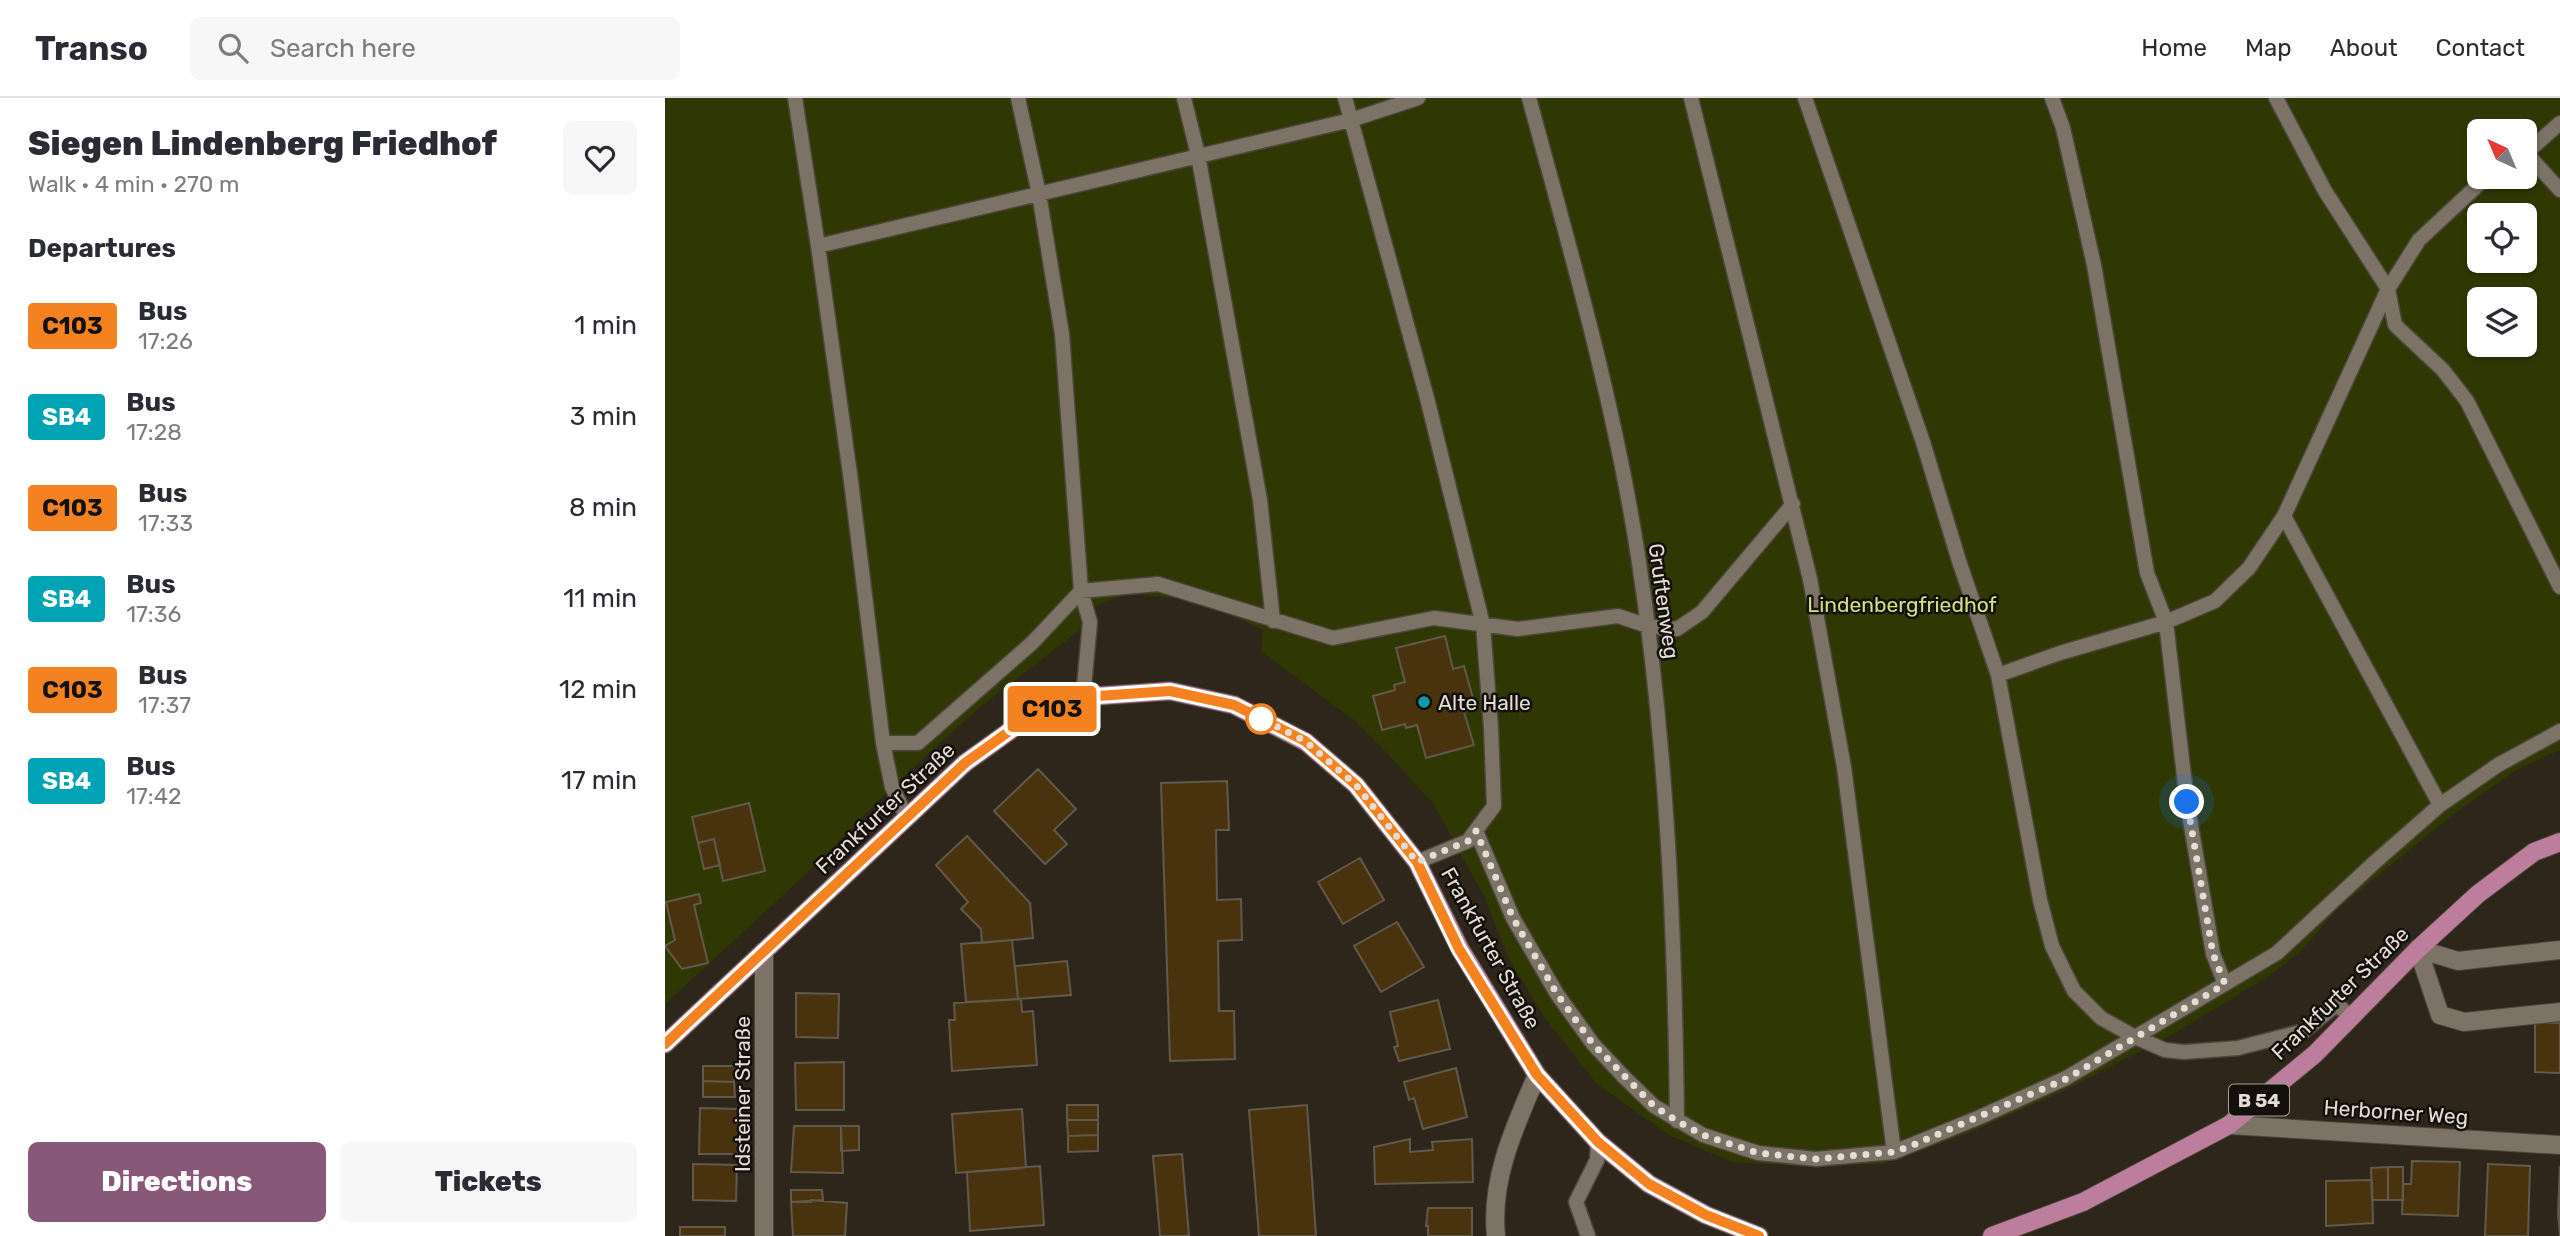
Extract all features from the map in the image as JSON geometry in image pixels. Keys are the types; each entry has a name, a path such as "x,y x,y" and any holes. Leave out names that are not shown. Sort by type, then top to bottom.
{"main road":[{"name":"Frankfurter Straße","path":"665,1044 965,763 1022,722 1083,697 1170,691 1234,705 1305,741 1356,785 1417,862 1459,949 1537,1075 1598,1142 1649,1184 1706,1215 1759,1236"},
{"name":"Frankfurter Straße","path":"1992,1236 2083,1202 2229,1125 2315,1054 2418,949 2478,894 2534,852 2560,842"}],"street":[{"path":"2418,949 2458,961 2560,950"},
{"path":"2418,949 2439,1016 2463,1022 2560,1012"},
{"name":"Idsteiner Straße","path":"764,951 764,1236"},
{"path":"1496,1236 1494,1216 1507,1143 1537,1075"},
{"name":"Herborner Weg","path":"2229,1125 2560,1145"}],"lane":[{"path":"795,98 873,646 883,743 892,787 907,816"},
{"path":"1019,98 1039,194 1062,334 1081,591 1090,622 1083,697"},
{"path":"1184,98 1198,155 1260,500 1273,621"},
{"path":"1345,98 1427,398 1483,625 1494,806 1468,841 1417,862"},
{"path":"818,246 1351,120 1418,98"},
{"name":"Gruftenweg","path":"1529,98 1572,254 1614,425 1638,554 1660,741 1671,893 1677,1121"},
{"path":"1691,98 1810,579 1845,767 1893,1152"},
{"path":"1805,98 1923,442 1959,561 1999,675 2040,900 2052,946 2074,991 2101,1018 2135,1037 2165,1050 2184,1052 2238,1048 2304,1031 2337,1004 2351,1018"},
{"path":"2052,98 2063,128 2094,265 2147,573 2166,622 2187,802 2213,954 2225,984"},
{"path":"2276,98 2325,191 2388,289 2396,325 2443,370 2467,401 2560,587"},
{"path":"2537,143 2560,123"},
{"path":"2537,165 2560,191"},
{"path":"1999,675 2060,653 2166,622 2215,601 2249,568 2284,516 2388,289 2419,240 2474,189"},
{"path":"883,743 918,743 1032,643 1081,591 1158,584 1333,638 1434,618 1518,629 1618,616 1648,626 1677,629 1702,612 1793,504"},
{"path":"2284,516 2440,805"},
{"path":"1476,831 1513,918 1557,994 1593,1044 1654,1106 1703,1135 1758,1153 1816,1159 1893,1152 1980,1118 2066,1079 2277,953 2440,805 2498,765 2560,730"},
{"path":"1588,1236 1576,1202 1597,1160 1598,1142"}],"green space":[{"name":"Lindenbergfriedhof","path":"665,98 2560,98 2560,750 2515,771 2454,814 2337,909 2302,950 2269,976 2173,1034 2068,1089 1964,1135 1882,1164 1800,1166 1731,1162 1669,1135 1597,1084 1544,1017 1508,957 1484,896 1433,803 1354,720 1261,651 1263,630 1197,600 1126,594 1092,608 1090,622 979,708 892,787 819,862 665,1004"}],"building":[{"name":"Alte Halle","path":"1445,636 1453,669 1464,666 1476,709 1464,712 1474,745 1426,758 1417,725 1406,728 1405,724 1382,730 1373,696 1395,690 1394,685 1405,682 1396,648"},
{"path":"1038,769 1076,809 1054,830 1067,844 1045,864 994,811"},
{"path":"1227,781 1229,830 1216,830 1217,900 1241,899 1242,940 1218,941 1219,1011 1234,1011 1235,1059 1170,1061 1161,783"},
{"path":"749,803 765,871 723,881 714,839 698,843 692,817"},
{"path":"967,836 1030,903 1033,938 982,943 981,929 961,909 968,902 936,865"},
{"path":"714,839 720,865 704,869 698,843"},
{"path":"1360,858 1384,900 1343,924 1318,882"},
{"path":"699,894 701,903 694,905 708,963 682,969 665,946 675,940 666,902"},
{"path":"1397,922 1424,967 1381,992 1354,946"},
{"path":"1012,940 1018,999 966,1002 961,944"},
{"path":"1067,961 1071,995 1018,999 1015,966"},
{"path":"796,993 839,994 838,1038 796,1037"},
{"path":"1021,999 1022,1012 1033,1011 1037,1065 952,1071 949,1020 955,1020 954,1003"},
{"path":"1438,1000 1450,1049 1399,1061 1394,1047 1398,1046 1390,1012"},
{"path":"2535,1022 2560,1023 2560,1073 2535,1072"},
{"path":"844,1062 844,1110 796,1110 795,1063"},
{"path":"703,1066 735,1066 734,1082 703,1081"},
{"path":"1456,1068 1467,1117 1423,1129 1414,1098 1409,1100 1404,1082"},
{"path":"703,1081 734,1082 735,1097 703,1097"},
{"path":"1067,1105 1098,1105 1098,1120 1067,1120"},
{"path":"1307,1105 1316,1236 1259,1236 1249,1110"},
{"path":"700,1108 739,1109 738,1154 699,1154"},
{"path":"1022,1109 1026,1168 956,1173 952,1114"},
{"path":"1067,1120 1098,1120 1098,1135 1068,1136"},
{"path":"794,1126 841,1126 843,1173 791,1172"},
{"path":"841,1126 859,1126 859,1150 841,1151"},
{"path":"1098,1135 1098,1151 1068,1152 1068,1136"},
{"path":"1410,1139 1410,1152 1433,1150 1432,1142 1472,1139 1473,1182 1375,1184 1374,1147"},
{"path":"1182,1154 1189,1236 1160,1236 1153,1156"},
{"path":"2412,1161 2460,1162 2458,1216 2402,1214 2403,1184 2411,1184"},
{"path":"693,1164 737,1165 736,1201 693,1200"},
{"path":"2488,1164 2530,1166 2528,1236 2485,1236"},
{"path":"1040,1166 1044,1225 970,1231 967,1172"},
{"path":"2560,1166 2560,1236 2558,1213"},
{"path":"2388,1167 2403,1167 2403,1200 2388,1200"},
{"path":"2388,1167 2388,1200 2372,1200 2371,1168"},
{"path":"2372,1180 2373,1223 2326,1226 2326,1181"},
{"path":"791,1190 822,1190 823,1200 791,1202"},
{"path":"811,1200 847,1203 845,1236 793,1236 791,1202"},
{"path":"1428,1208 1472,1208 1472,1236 1428,1236"},
{"path":"680,1227 725,1227 725,1236 680,1236"}],"bus line":[{"name":"C103","path":"665,1044 965,763 1022,722 1083,697 1170,691 1234,705 1258,717 1305,741 1356,785 1417,862 1459,949 1537,1075 1598,1142 1649,1184 1706,1215 1759,1236"}],"place":[{"name":"Alte Halle","path":"1424,702"}],"route":[{"path":"1261,719 1258,717 1305,741 1356,785 1417,862 1468,841 1476,831 1513,918 1557,994 1593,1044 1654,1106 1703,1135 1758,1153 1816,1159 1893,1152 1980,1118 2066,1079 2225,984 2213,954 2187,802"}]}
